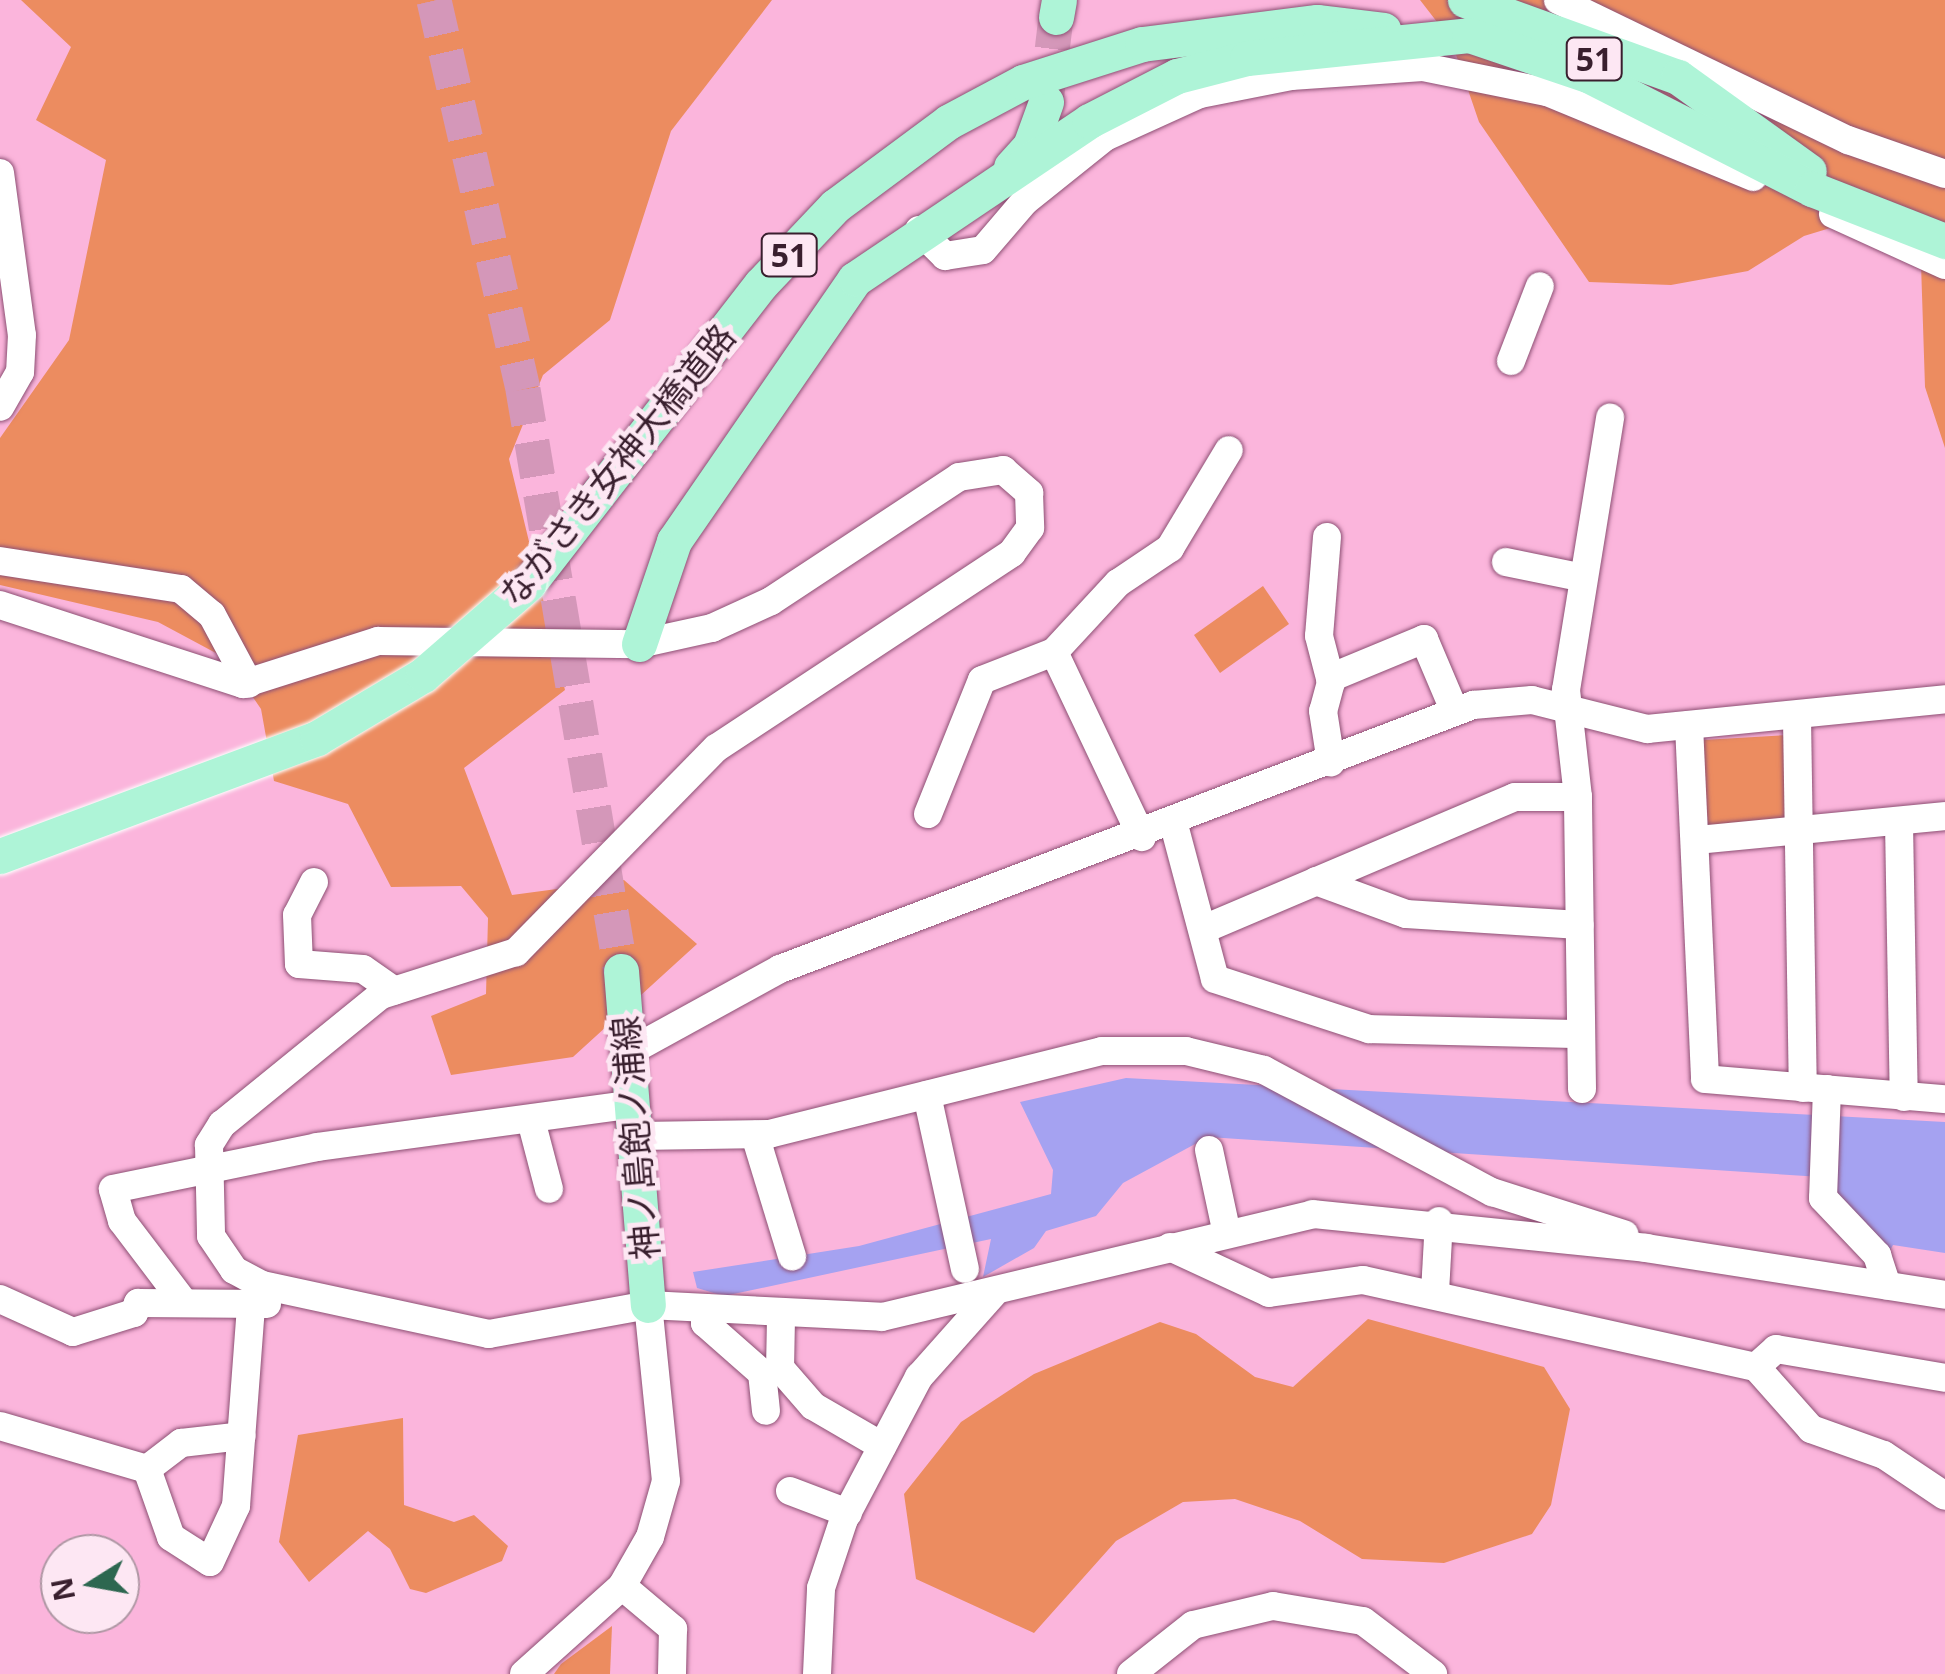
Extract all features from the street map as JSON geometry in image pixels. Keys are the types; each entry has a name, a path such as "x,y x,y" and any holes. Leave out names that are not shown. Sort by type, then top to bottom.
{"main road":[{"name":"51","path":"1142,44 1300,0"},
{"name":"51","path":"1440,0 1740,134 1854,203 1945,241"},
{"name":"51","path":"1465,0 1678,77 1740,134"},
{"name":"51","path":"1142,44 1317,22 1432,40 1740,134"},
{"name":"51","path":"639,644 674,541 823,314 919,230 1177,76 1247,58 1432,40"},
{"name":"ながさき女神大橋道路","path":"0,856 317,738 423,675 530,583 761,284 835,206 984,100 1142,44"},
{"name":"51","path":"980,194 1030,146 1046,102"},
{"name":"神ノ島飽ノ浦線","path":"620,972 648,1305"}],"street":[{"path":"1558,0 1848,140 1945,174"},
{"path":"919,230 945,256 984,250 1024,200 1105,137 1200,94 1291,76 1428,67 1547,92 1945,266"},
{"path":"0,173 22,335 20,372 0,406"},
{"path":"1511,361 1540,286"},
{"path":"1582,1089 1578,797 1569,712 1586,588 1579,577 1610,418"},
{"path":"928,814 982,680 1054,652 1118,583 1170,548 1228,450"},
{"path":"0,605 249,684 378,640 639,644 712,628 771,601 972,472 1010,472 1029,493 1030,528 1012,552 716,748 516,952 394,990 243,1104 208,1145 211,1236 234,1270 307,1294 489,1334 648,1305 781,1318 882,1318 1313,1214 1439,1221 1646,1248 1945,1295"},
{"path":"1327,536 1319,636 1330,678 1323,711 1330,762"},
{"path":"0,561 182,589 212,614 249,684"},
{"path":"1506,562 1579,577"},
{"path":"1330,678 1424,639 1455,712"},
{"path":"1054,652 1142,837"},
{"path":"627,1053 780,970 1174,825 1455,712 1512,698 1613,725 1689,725 1797,718 1945,699"},
{"path":"1797,718 1800,832 1823,1198 1877,1254 1887,1285"},
{"path":"1689,725 1697,840 1702,1074 1712,1084 1818,1094 1945,1098"},
{"path":"1204,928 1515,797 1578,797"},
{"path":"1697,840 1899,824 1945,816"},
{"path":"1899,824 1904,1097"},
{"path":"1174,825 1215,979 1369,1028 1581,1034"},
{"path":"1316,881 1406,914 1580,925"},
{"path":"314,882 297,915 299,964 363,970 394,990"},
{"path":"182,1300 122,1221 113,1189 208,1164 532,1124 635,1120 755,1135 1102,1052 1186,1050 1286,1079 1474,1183 1646,1248"},
{"path":"927,1095 966,1269"},
{"path":"532,1124 548,1190"},
{"path":"755,1135 792,1256"},
{"path":"1209,1150 1227,1234"},
{"path":"1435,1292 1439,1221"},
{"path":"1170,1247 1269,1293 1363,1280 1435,1292 1756,1367 1811,1429 1884,1454 1945,1496"},
{"path":"817,1674 820,1588 848,1512 919,1377 994,1292"},
{"path":"0,1299 73,1332 134,1313 138,1303 182,1300 251,1308 307,1294"},
{"path":"524,1674 622,1586 650,1537 666,1481 648,1305"},
{"path":"147,1470 171,1536 210,1562 236,1506 251,1308"},
{"path":"706,1308 705,1322 762,1373 766,1411"},
{"path":"781,1318 780,1368 813,1406 882,1446"},
{"path":"1756,1367 1776,1350 1945,1378"},
{"path":"0,1426 147,1470"},
{"path":"147,1470 181,1444 242,1436"},
{"path":"790,1491 848,1512"},
{"path":"622,1586 672,1629 672,1674"},
{"path":"1131,1674 1193,1625 1273,1606 1362,1621 1433,1674"}],"shaded area":[{"path":"21,0 772,0 671,131 610,320 543,375 509,459 565,690 464,768 512,895 624,880 697,944 573,1057 451,1075 431,1016 486,994 488,918 461,886 391,887 348,804 274,781 261,709 227,659 158,622 0,585 0,438 69,340 106,160 36,120 71,47"},
{"path":"1420,0 1945,0 1945,448 1925,387 1921,264 1863,218 1804,236 1748,271 1671,285 1589,282 1479,122 1451,40"},
{"path":"1263,586 1289,624 1220,673 1194,635"},
{"path":"1787,735 1793,822 1708,828 1703,740"},
{"path":"1126,1078 1945,1122 1945,1253 1893,1245 1888,1254 1837,1197 1837,1178 1208,1137 1123,1183 1096,1216 1046,1231 1034,1248 983,1277 991,1239 724,1296 697,1288 693,1272 859,1246 1051,1194 1053,1170 1020,1102"},
{"path":"1368,1319 1544,1367 1570,1409 1551,1505 1532,1534 1444,1563 1362,1559 1300,1521 1235,1499 1183,1502 1116,1541 1034,1633 916,1579 904,1494 961,1422 1034,1374 1160,1322 1196,1334 1255,1377 1293,1387"},
{"path":"403,1418 404,1505 454,1522 474,1515 508,1546 502,1561 426,1593 410,1589 390,1549 368,1531 309,1582 279,1542 298,1435"},
{"path":"612,1626 610,1674 554,1674 561,1664"}],"tunnel":[{"path":"434,0 523,389 621,971"},
{"path":"1046,101 1056,17"}]}
